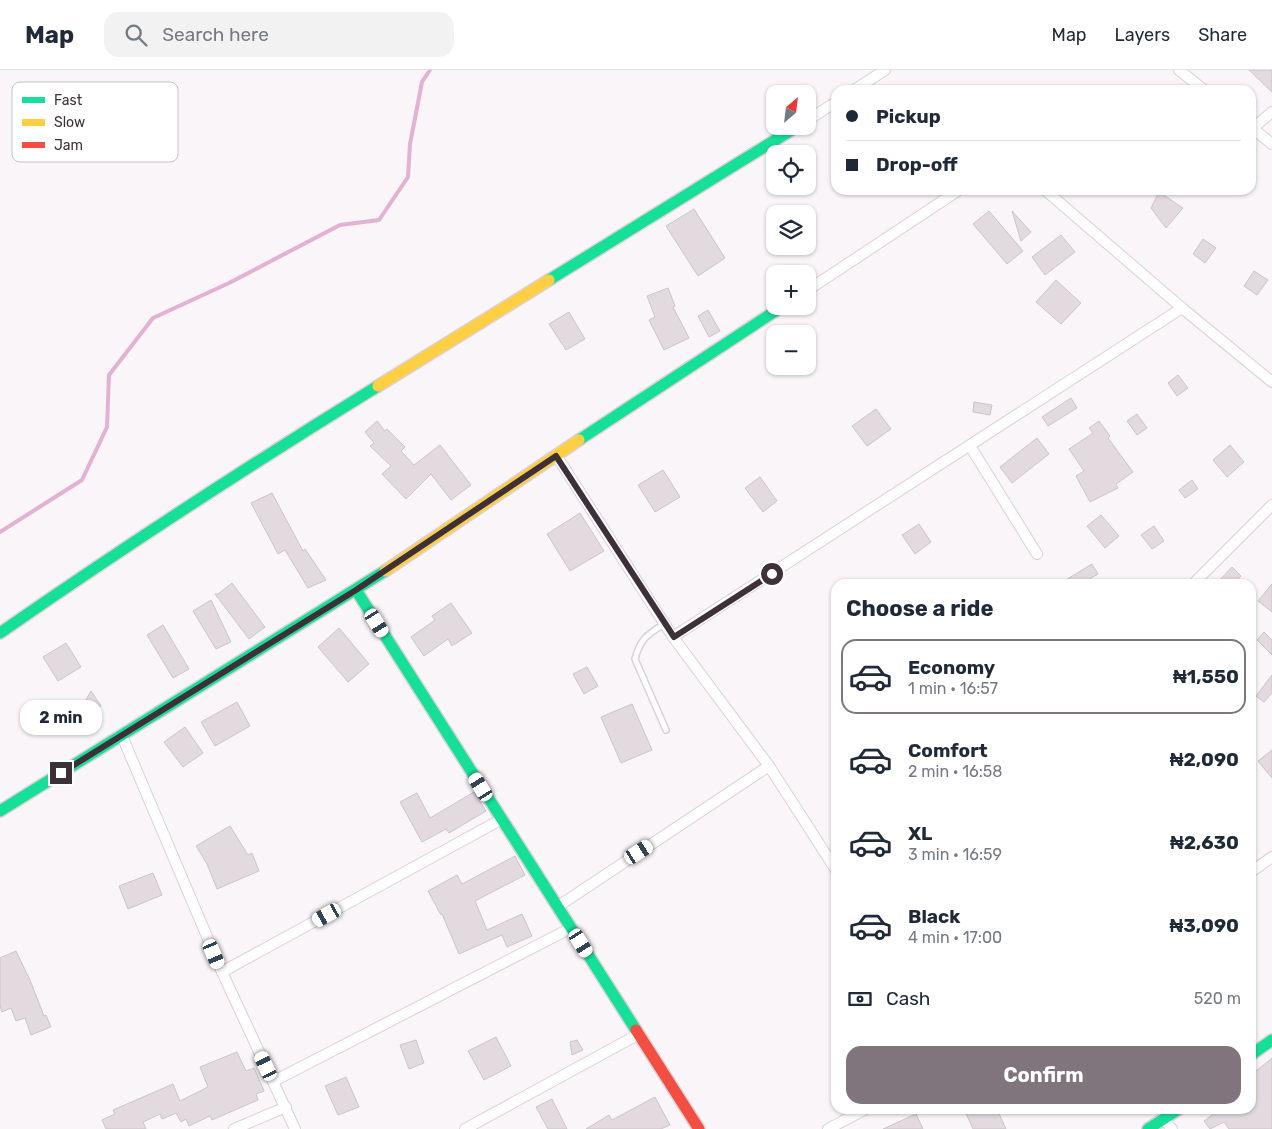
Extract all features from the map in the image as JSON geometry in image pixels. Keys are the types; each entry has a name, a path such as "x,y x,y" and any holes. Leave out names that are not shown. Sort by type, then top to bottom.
{"street":[{"path":"862,85 885,70"},
{"path":"1179,70 1198,85"},
{"path":"816,115 831,105"},
{"path":"1256,124 1272,112"},
{"path":"1256,130 1272,144"},
{"path":"0,633 265,456 783,135"},
{"path":"816,285 951,195"},
{"path":"1051,195 1182,308 1272,382"},
{"path":"674,637 1182,308"},
{"path":"0,811 356,590 769,315"},
{"path":"970,446 1037,554"},
{"path":"556,456 664,624 831,854"},
{"path":"1198,579 1272,505"},
{"path":"356,590 699,1129"},
{"path":"122,736 222,972 296,1129"},
{"path":"558,906 769,766"},
{"path":"222,972 502,819"},
{"path":"1256,868 1272,857"},
{"path":"274,1081 571,928"},
{"path":"465,1129 639,1034"},
{"path":"1256,1051 1272,1040"},
{"path":"234,1129 286,1107"},
{"path":"828,1129 856,1114"},
{"path":"1148,1129 1172,1114"},
{"path":"1164,1120 1172,1129"}],"lane":[{"path":"664,624 646,636 641,642 635,659 666,730"}],"building":[{"path":"1249,70 1272,70 1272,92"},
{"path":"1158,195 1164,195 1183,208 1166,228 1151,208"},
{"path":"694,209 725,258 698,276 666,226"},
{"path":"989,211 1023,251 1007,264 973,224"},
{"path":"1012,211 1031,232 1021,241"},
{"path":"1061,235 1075,252 1045,275 1032,257"},
{"path":"1203,239 1216,248 1205,263 1193,254"},
{"path":"1254,271 1268,280 1257,295 1244,286"},
{"path":"1056,280 1081,303 1061,324 1036,302"},
{"path":"668,288 675,306 673,307 689,338 664,350 649,320 655,317 647,296"},
{"path":"708,310 720,331 709,337 698,316"},
{"path":"569,312 585,339 566,350 549,324"},
{"path":"1178,375 1188,388 1177,396 1168,383"},
{"path":"1071,398 1077,408 1048,426 1042,417"},
{"path":"974,402 992,405 990,415 973,412"},
{"path":"876,409 891,429 867,446 852,426"},
{"path":"1137,414 1147,428 1137,435 1127,421"},
{"path":"377,421 385,431 387,429 405,447 401,451 414,465 440,445 471,485 451,500 431,474 406,499 382,474 391,466 370,446 374,443 365,432"},
{"path":"1099,421 1110,436 1108,438 1133,472 1116,484 1118,488 1090,502 1076,476 1084,471 1069,449 1093,433 1089,428"},
{"path":"1037,438 1049,454 1012,483 1000,467"},
{"path":"1230,445 1244,462 1227,477 1213,460"},
{"path":"663,470 680,497 655,512 638,485"},
{"path":"760,477 777,501 763,512 745,488"},
{"path":"1192,480 1198,489 1185,498 1179,490"},
{"path":"272,493 303,551 305,549 326,580 308,588 285,550 278,554 251,503"},
{"path":"580,513 604,551 570,571 547,534"},
{"path":"1101,515 1119,536 1105,548 1087,526"},
{"path":"919,524 931,542 915,554 902,535"},
{"path":"1154,526 1164,541 1152,549 1141,535"},
{"path":"1092,564 1098,574 1090,579 1067,579"},
{"path":"1232,567 1241,576 1238,579 1221,579"},
{"path":"232,583 265,627 249,639 215,594 218,594"},
{"path":"1272,584 1272,612 1258,601"},
{"path":"211,600 231,642 216,649 193,611"},
{"path":"451,603 472,633 452,646 448,639 424,656 411,637 435,620 432,616"},
{"path":"163,625 189,669 173,678 147,635"},
{"path":"339,628 369,664 348,682 318,647"},
{"path":"1264,632 1272,640 1272,655 1257,640"},
{"path":"66,643 81,667 58,681 43,657"},
{"path":"587,667 598,686 584,694 573,674"},
{"path":"1272,675 1272,693 1264,702 1256,696"},
{"path":"91,691 101,706 93,711 86,700"},
{"path":"237,702 250,726 215,746 201,722"},
{"path":"632,704 652,750 621,763 601,717"},
{"path":"185,727 203,753 183,767 164,742"},
{"path":"1272,750 1272,778 1258,761"},
{"path":"474,792 486,811 449,833 446,829 422,842 400,802 417,793 430,818"},
{"path":"230,826 248,855 252,853 259,871 217,889 207,864 196,846"},
{"path":"515,856 525,875 475,901 487,930 522,914 532,936 507,947 502,935 459,954 442,914 428,891 457,875 462,884"},
{"path":"153,873 162,895 128,909 119,886"},
{"path":"16,951 44,1016 46,1015 51,1027 31,1035 25,1018 16,1021 11,1008 2,1012 0,1006 0,958"},
{"path":"496,1037 511,1066 484,1080 468,1051"},
{"path":"416,1040 424,1063 409,1069 400,1045"},
{"path":"577,1040 583,1050 572,1055 570,1042"},
{"path":"237,1052 246,1071 254,1068 264,1091 256,1094 258,1100 212,1120 210,1116 189,1126 186,1119 181,1122 176,1113 162,1119 160,1114 143,1122 146,1129 106,1129 102,1120 115,1114 113,1110 173,1084 180,1101 208,1087 200,1067"},
{"path":"1272,1058 1272,1129 1229,1129 1224,1122 1210,1129 1204,1121 1211,1114 1256,1114 1256,1071"},
{"path":"346,1077 359,1107 338,1115 325,1086"},
{"path":"655,1097 670,1125 661,1129 586,1129 609,1115 612,1120"},
{"path":"552,1099 567,1129 548,1129 536,1107"},
{"path":"916,1114 923,1129 883,1129"},
{"path":"966,1114 999,1114 1006,1129 973,1129"}],"waterway":[{"path":"0,532 82,480 107,427 109,375 153,318 229,283 340,225 379,220 408,177 410,144 422,82 430,70"}],"traffic: fast":[{"path":"549,280 783,135"},
{"path":"579,440 769,315"},
{"path":"0,633 93,569 378,386"},
{"path":"0,811 385,571"},
{"path":"356,590 636,1030"},
{"path":"1256,1051 1272,1040"},
{"path":"1148,1129 1171,1114"}],"traffic: slow":[{"path":"378,386 549,280"},
{"path":"385,571 579,440"}],"traffic: jam":[{"path":"636,1030 699,1129"}],"route":[{"path":"61,773 356,590 556,456 674,637 772,574"}]}
